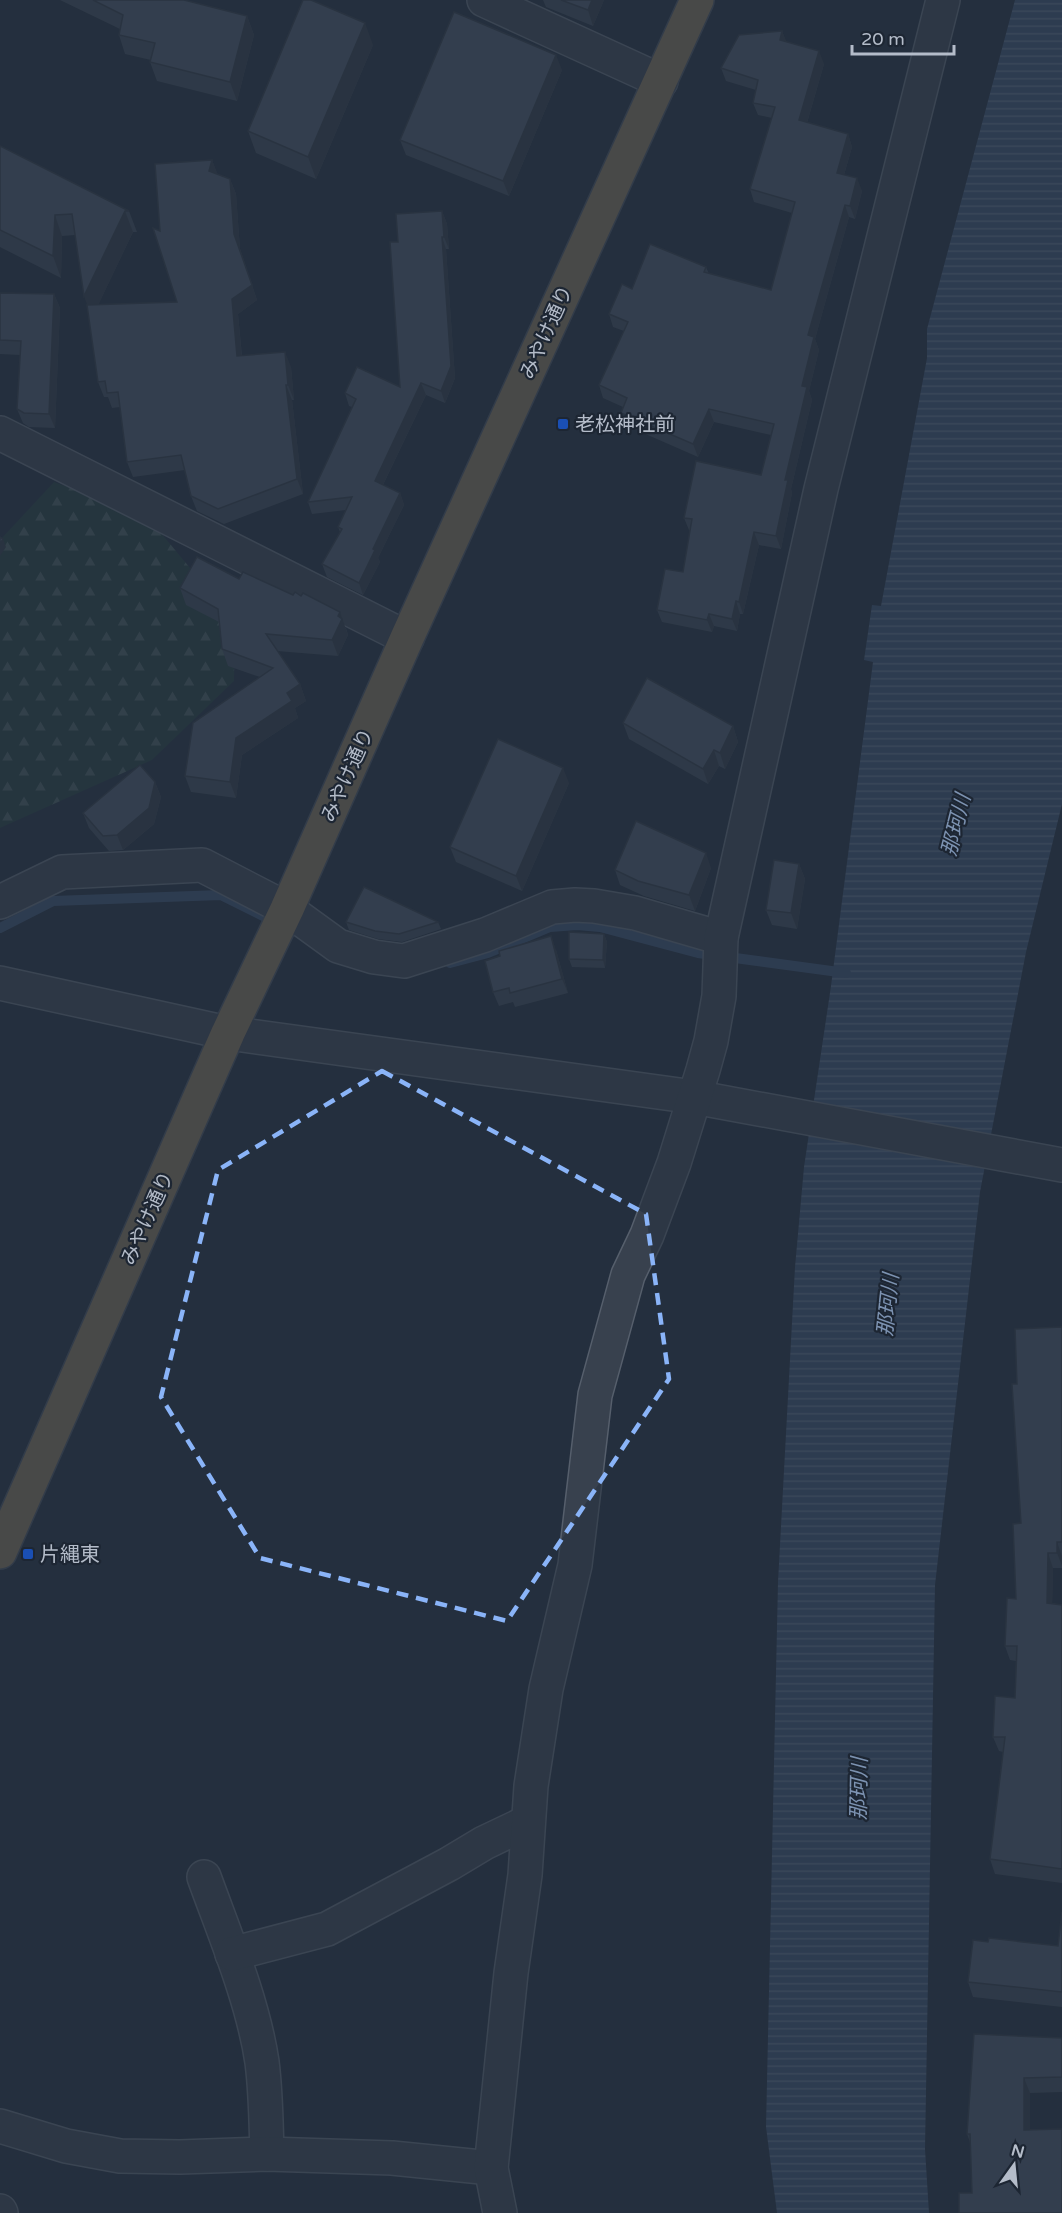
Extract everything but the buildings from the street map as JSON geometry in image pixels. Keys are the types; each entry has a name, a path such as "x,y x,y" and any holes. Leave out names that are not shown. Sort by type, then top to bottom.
{"highway":[{"name":"みやけ通り","path":"4,1535 228,1033 287,909 407,638 697,0"}],"street":[{"path":"484,0 661,81"},
{"path":"500,2213 491,2168 511,1973 525,1875 531,1786 541,1717 575,1565 595,1395 628,1275 702,1099 720,984 721,938 821,489 943,0"},
{"path":"0,433 407,638"},
{"path":"0,902 62,872 202,865 287,909 338,946 374,957 404,961 485,935 552,907 594,906 617,909 721,938"},
{"path":"0,983 228,1033 702,1099 1062,1165"},
{"path":"232,1954 327,1929 484,1843 528,1822"},
{"path":"204,1877 254,2024 262,2061 267,2154"},
{"path":"0,2126 66,2146 120,2156 180,2157 267,2154 392,2158 491,2168"}],"highlighted area":[{"path":"382,1071 646,1214 669,1379 507,1621 260,1558 161,1397 218,1170"}],"green space":[{"path":"54,482 146,515 235,622 234,681 152,760 0,828 0,540"}],"water":[{"name":"那珂川","path":"1015,0 1062,0 1062,804 1026,952 980,1192 935,1585 925,2149 929,2213 777,2213 766,2127 778,1582 795,1267 804,1167 831,986 873,662 864,660 872,605 881,606 927,358 927,329"}],"waterway":[{"path":"0,928 53,901 221,895 277,923"},
{"path":"450,963 488,953 550,927 577,925 600,927 698,953 846,973"}],"place":[{"name":"老松神社前","path":"563,424"},
{"name":"片縄東","path":"28,1554"}]}
